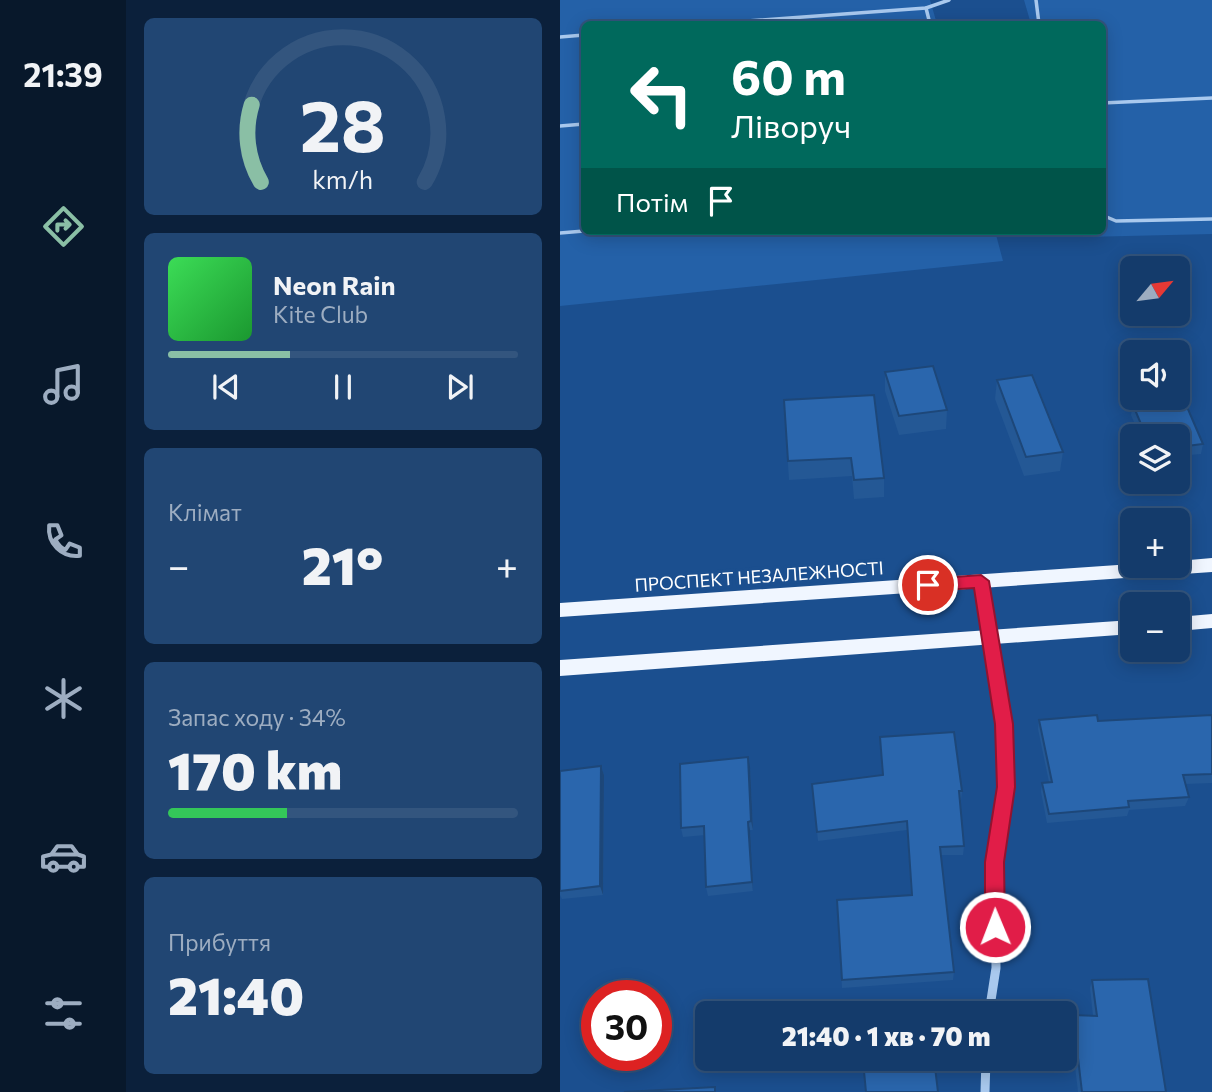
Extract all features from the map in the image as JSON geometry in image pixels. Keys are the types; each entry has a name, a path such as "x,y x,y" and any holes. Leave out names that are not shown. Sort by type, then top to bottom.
{"main road":[{"name":"ПРОСПЕКТ НЕЗАЛЕЖНОСТІ","path":"560,610 1212,565"},
{"path":"1190,623 1212,621"},
{"path":"560,668 1120,628"}],"street":[{"path":"981,581 1004,724 1006,787 995,862 996,968 991,1001"},
{"path":"985,1092 986,1071"}],"lane":[{"path":"747,21 926,8 949,0"},
{"path":"1036,0 1039,21"},
{"path":"926,8 929,21"},
{"path":"560,37 581,35"},
{"path":"1106,103 1212,98"},
{"path":"560,126 581,124"},
{"path":"1106,217 1116,221 1212,219"},
{"path":"560,233 581,231"}],"shaded area":[{"path":"560,0 930,0 936,21 581,21 581,235 996,235 1003,261 560,306"},
{"path":"1024,0 1212,0 1212,234 1084,237 1083,235 1106,235 1106,21 1030,21"}],"building":[{"path":"933,366 947,410 899,416 885,372"},
{"path":"1032,375 1063,452 1026,457 997,380"},
{"path":"874,395 884,478 854,480 851,458 788,461 784,400"},
{"path":"1135,410 1188,410 1203,444 1190,446 1190,424 1141,424"},
{"path":"1097,715 1098,721 1212,715 1212,774 1183,775 1189,797 1128,801 1129,807 1049,814 1042,783 1052,782 1039,720"},
{"path":"954,732 962,791 959,791 964,846 940,847 954,972 842,980 837,900 912,895 907,821 817,832 812,784 883,775 880,737"},
{"path":"748,757 752,882 706,887 704,826 681,828 680,764"},
{"path":"601,766 600,886 560,891 560,771"},
{"path":"1148,979 1166,1092 1082,1092 1077,1049 1077,1015 1097,1016 1092,980"},
{"path":"864,1071 935,1071 938,1092 866,1092"},
{"path":"715,1087 715,1092 624,1092"}],"route":[{"path":"928,585 981,581 1004,724 1006,787 995,862 995,927"}]}
